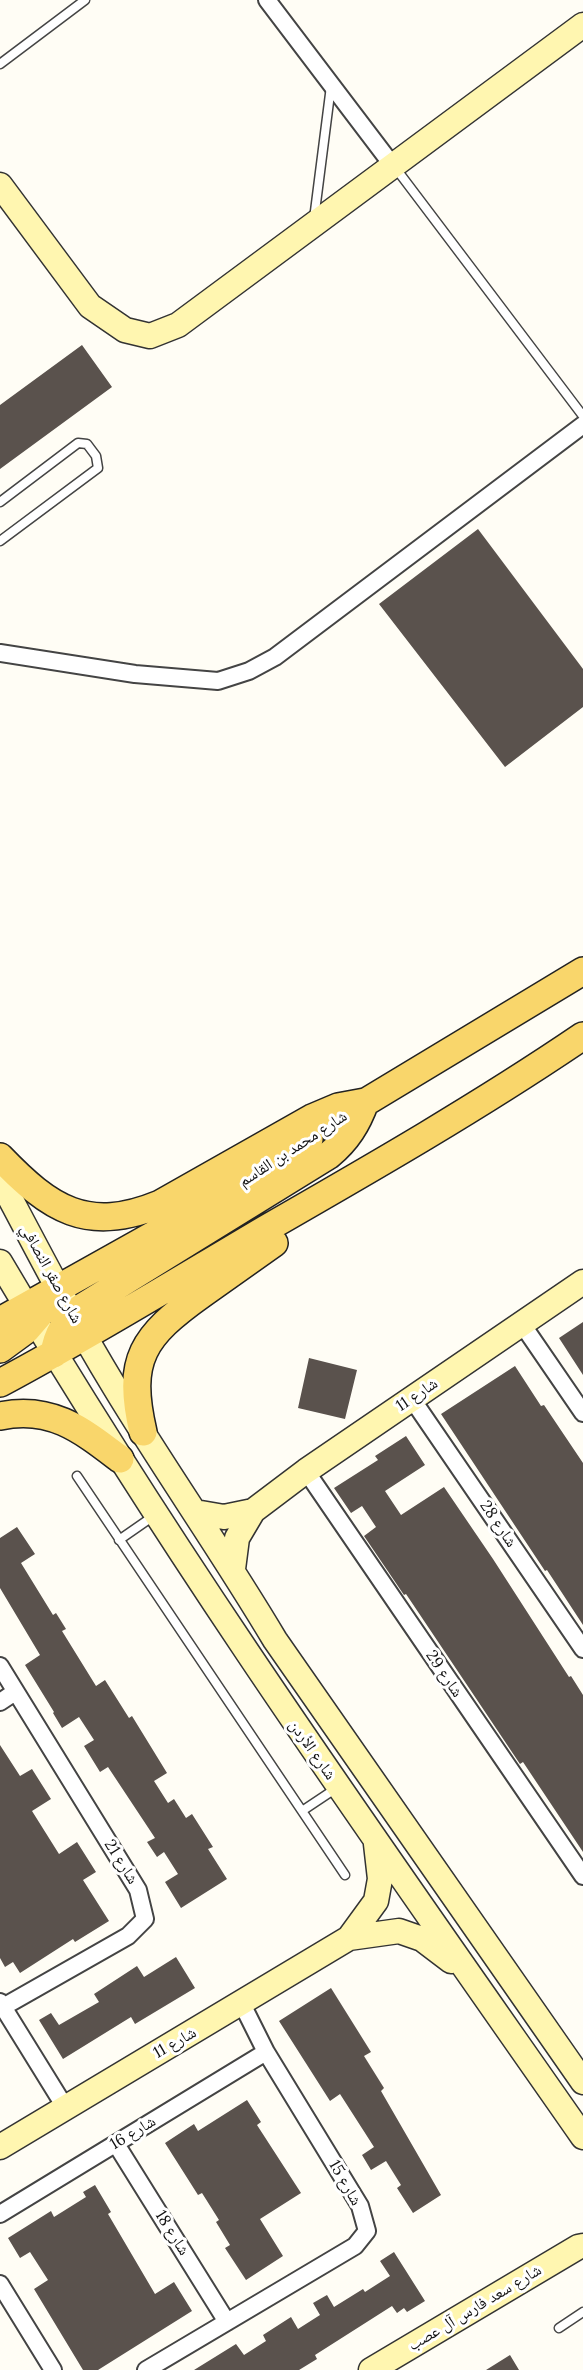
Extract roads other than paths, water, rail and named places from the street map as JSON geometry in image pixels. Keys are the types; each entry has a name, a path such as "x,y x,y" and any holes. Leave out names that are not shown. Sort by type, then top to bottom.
{"main road":[{"path":"0,185 90,306 125,330 150,336 178,325 583,25"},
{"name":"شارع محمد بن القاسم","path":"58,1289 216,1200 364,1102 583,971"},
{"path":"551,1058 583,1021"},
{"path":"54,1354 63,1326 79,1326 373,1167 583,1036"},
{"path":"0,1157 35,1192 53,1204 74,1213 95,1217 118,1217 139,1213 160,1204 325,1112 364,1102"},
{"path":"79,1326 329,1155 348,1136 358,1120 364,1102"},
{"path":"142,1432 136,1405 137,1370 146,1346 161,1325 335,1200 373,1167"},
{"name":"شارع صقر النصافي","path":"0,1179 79,1326"},
{"path":"0,1262 54,1354"},
{"name":"شارع 11","path":"232,1569 237,1538 253,1511 306,1471 583,1282"},
{"path":"0,1349 31,1314 58,1289"},
{"path":"0,1322 31,1314"},
{"name":"شارع الأردن","path":"79,1326 142,1432 232,1569 275,1640 582,2078"},
{"path":"0,1383 54,1354"},
{"name":"شارع الأردن","path":"54,1354 249,1657 583,2137"},
{"path":"0,1416 28,1413 62,1420 92,1438 120,1459"},
{"name":"شارع 11","path":"195,1512 224,1517 253,1511"},
{"path":"249,1657 256,1660 271,1655 275,1648 275,1640"},
{"path":"283,1707 291,1691 309,1690"},
{"name":"شارع 11","path":"0,2147 349,1938 376,1901 380,1879 375,1839"},
{"name":"شارع 11","path":"349,1938 399,1931 422,1939 468,1973"},
{"name":"شارع سعد فارس آل عصب","path":"371,2370 581,2243"}],"street":[{"path":"267,0 393,166"},
{"path":"0,653 135,674 218,681 249,671 275,657 583,425"},
{"path":"522,1324 583,1413"},
{"name":"شارع 28","path":"412,1399 583,1649"},
{"name":"شارع 29","path":"306,1471 583,1876"},
{"name":"شارع 21","path":"0,1666 138,1890 145,1919 128,1936 2,2004"},
{"path":"0,1702 15,1692"},
{"path":"2,2004 65,2107"},
{"name":"شارع 15","path":"146,2370 355,2246 367,2231 360,2206 266,2052 242,2004"},
{"name":"شارع 16","path":"0,2214 266,2052"},
{"name":"شارع 18","path":"116,2144 227,2322"},
{"path":"0,2284 53,2370"}],"lane":[{"path":"0,64 86,0"},
{"path":"313,225 331,85"},
{"path":"393,166 583,417"},
{"path":"0,502 78,443 87,444 96,456 98,468 0,542"},
{"path":"76,1476 345,1875"},
{"path":"119,1539 156,1515"},
{"path":"302,1811 338,1787"},
{"path":"560,2328 583,2312"}]}
